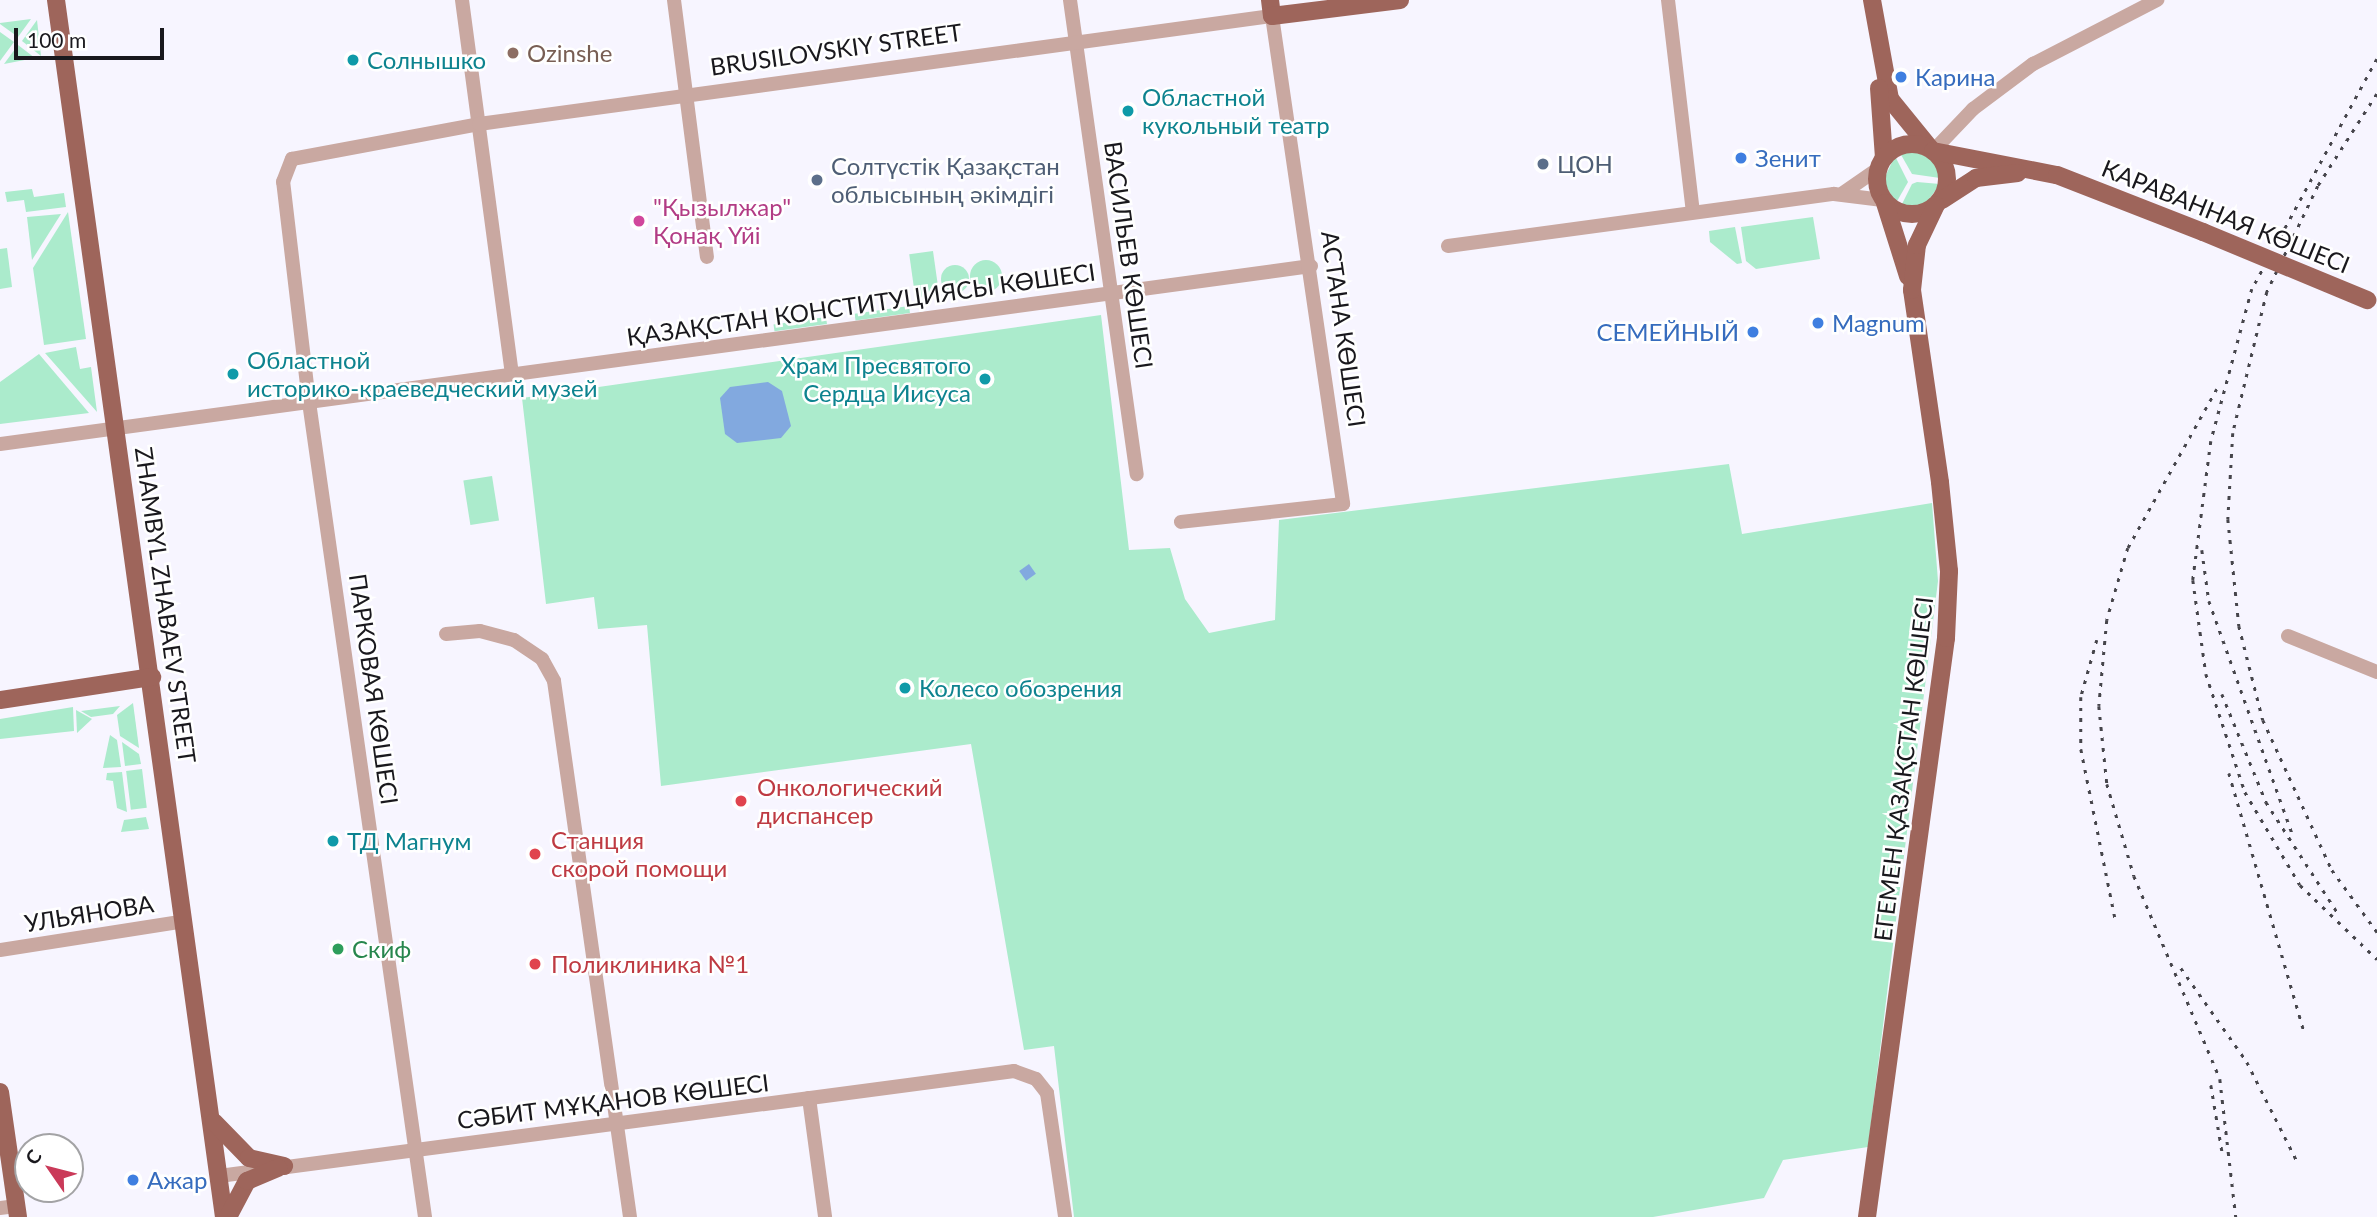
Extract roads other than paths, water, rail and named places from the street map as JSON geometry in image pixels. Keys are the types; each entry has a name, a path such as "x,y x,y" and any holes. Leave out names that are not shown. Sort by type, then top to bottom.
{"main road":[{"name":"ZHAMBYL ZHABAEV STREET","path":"56,0 226,1217"},
{"name":"BRUSILOVSKIY STREET","path":"1271,8 1400,0"},
{"path":"1870,0 1881,102 1884,200 1912,290"},
{"path":"1870,0 1890,99 1932,150 1947,176 1937,204 1909,215 1884,200"},
{"path":"1881,163 1909,144 1932,150"},
{"name":"КАРАВАННАЯ КӨШЕСІ","path":"1932,150 2057,174 2372,302"},
{"name":"КАРАВАННАЯ КӨШЕСІ","path":"1937,204 1981,176 2057,174"},
{"name":"ЕГЕМЕН ҚАЗАҚСТАН КӨШЕСІ","path":"1867,1217 1949,593 1912,290 1917,246 1937,204"},
{"path":"0,700 152,677"},
{"path":"0,1092 11,1210"},
{"path":"211,1116 249,1158 284,1166"},
{"path":"226,1217 247,1181 284,1166"}],"street":[{"path":"462,0 512,374"},
{"path":"674,0 707,257"},
{"name":"ВАСИЛЬЕВ КӨШЕСІ","path":"1070,0 1137,474"},
{"path":"1668,0 1693,212"},
{"path":"1932,150 1973,109 2033,64 2157,0"},
{"name":"BRUSILOVSKIY STREET","path":"286,167 304,153 479,124 1075,41 1271,8"},
{"name":"АСТАНА КӨШЕСІ","path":"1181,522 1343,505 1311,266 1271,8"},
{"path":"1843,193 1881,163"},
{"name":"ПАРКОВАЯ КӨШЕСІ","path":"286,167 309,402 425,1217"},
{"path":"1448,246 1843,193 1884,200"},
{"name":"ҚАЗАҚСТАН КОНСТИТУЦИЯСЫ КӨШЕСІ","path":"0,444 1311,266"},
{"path":"446,634 480,631 514,640 541,659 554,681 630,1217"},
{"path":"2288,636 2377,672"},
{"name":"УЛЬЯНОВА","path":"0,950 185,921"},
{"name":"СӘБИТ МҰҚАНОВ КӨШЕСІ","path":"219,1176 1014,1071 1036,1079 1047,1093 1065,1217"},
{"path":"809,1098 825,1217"}],"water":[{"path":"768,382 782,391 791,426 781,438 737,443 725,434 720,398 730,387"},
{"path":"1029,564 1036,574 1026,581 1019,571"}],"railway":[{"path":"2377,59 2252,289 2211,441 2193,580 2206,674 2245,792 2300,885 2377,959"},
{"path":"2377,94 2318,186 2267,292 2233,433 2228,519 2239,626 2263,720 2332,870 2377,932"},
{"path":"2217,389 2128,548 2107,620 2099,706 2107,784 2134,876 2220,1079 2236,1217"},
{"path":"2202,550 2209,601 2292,833"},
{"path":"2097,640 2081,697 2081,749 2116,923"},
{"path":"2222,694 2266,802 2339,915"},
{"path":"2229,773 2304,1031"},
{"path":"2181,968 2247,1062 2298,1163"},
{"path":"2211,1085 2222,1151"}],"place":[{"name":"Ozinshe","path":"513,53"},
{"name":"Солнышко","path":"353,60"},
{"name":"Карина","path":"1901,77"},
{"name":"Областной кукольный театр","path":"1128,111"},
{"name":"Зенит","path":"1741,158"},
{"name":"ЦОН","path":"1543,164"},
{"name":"Солтүстік Қазақстан облысының әкімдігі","path":"817,180"},
{"name":"\"Қызылжар\" Қонақ Үйі","path":"639,221"},
{"name":"Magnum","path":"1818,323"},
{"name":"СЕМЕЙНЫЙ","path":"1753,332"},
{"name":"Oбластной историко-краеведческий музей","path":"233,374"},
{"name":"Храм Пресвятого Сердца Иисуса","path":"985,379"},
{"name":"Колесо обозрения","path":"905,688"},
{"name":"Онкологический диспансер","path":"741,801"},
{"name":"ТД Магнум","path":"333,841"},
{"name":"Станция скорой помощи","path":"535,854"},
{"name":"Скиф","path":"338,949"},
{"name":"Поликлиника №1","path":"535,964"},
{"name":"Ажар","path":"133,1180"}]}
